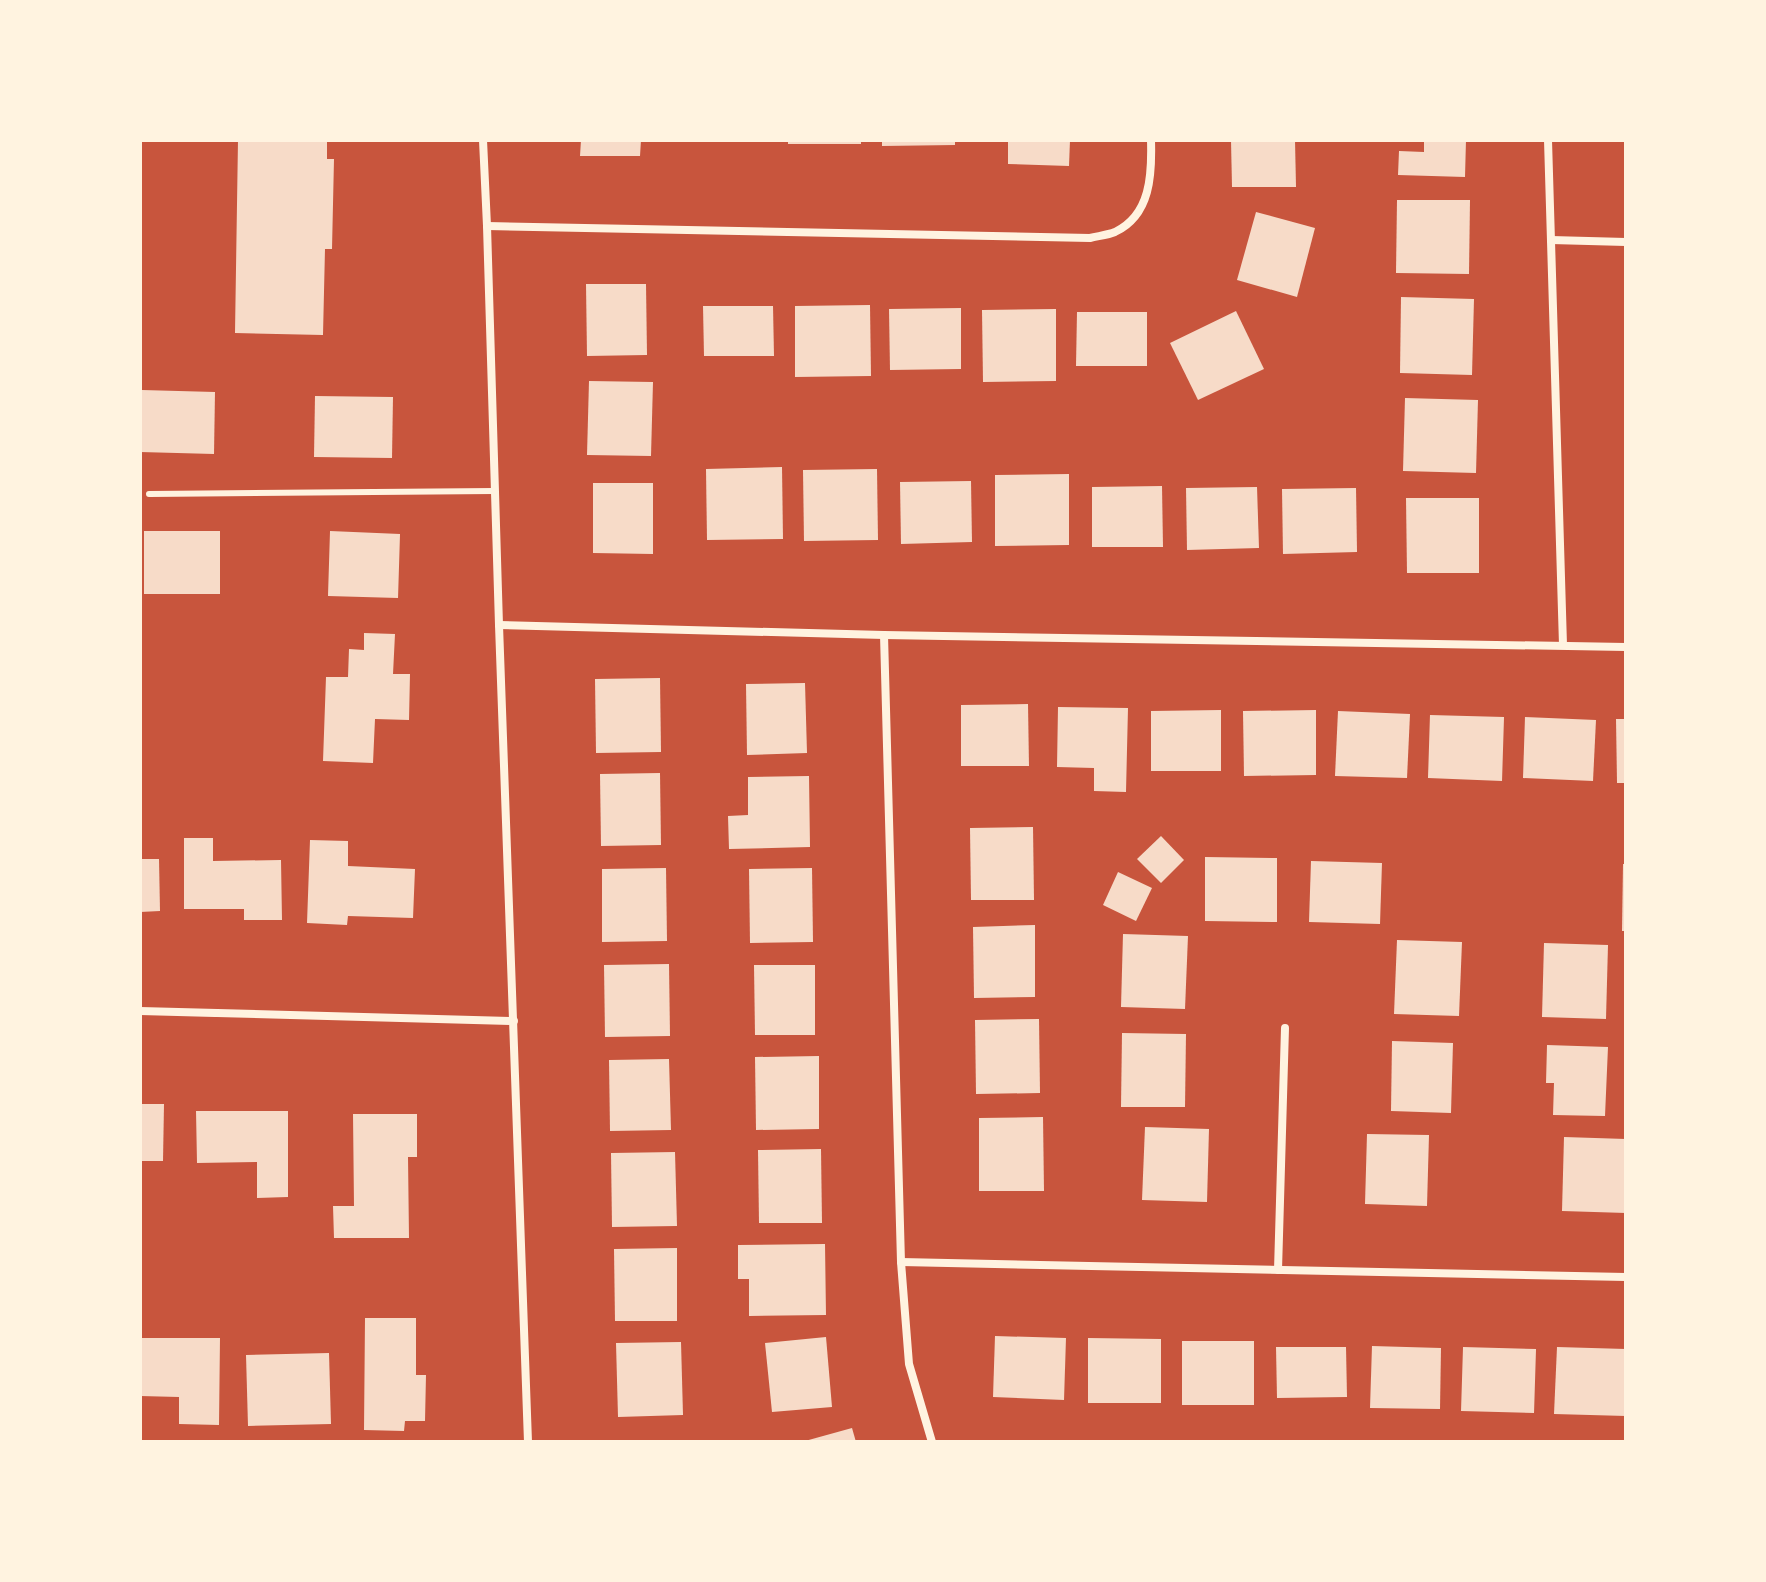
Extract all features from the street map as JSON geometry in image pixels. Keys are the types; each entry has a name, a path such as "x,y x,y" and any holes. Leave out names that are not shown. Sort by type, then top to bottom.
{"street":[{"path":"483,140 528,1442"},
{"path":"487,226 1090,238 1116,231 1138,214 1150,186 1151,140"},
{"path":"1548,140 1563,645"},
{"path":"1551,240 1626,242"},
{"path":"499,625 884,635 1626,647"},
{"path":"884,635 901,1262 909,1364 932,1442"},
{"path":"140,1011 514,1021"},
{"path":"1278,1270 1285,1028"},
{"path":"901,1262 1626,1277"}],"lane":[{"path":"149,494 494,491"}],"building":[{"path":"238,140 327,140 327,159 334,159 332,249 325,249 323,335 235,333"},
{"path":"581,140 641,140 640,156 580,156"},
{"path":"788,140 861,140 861,144 788,144"},
{"path":"882,140 955,140 955,145 882,146"},
{"path":"1008,140 1070,140 1069,166 1008,164"},
{"path":"1231,140 1295,140 1296,187 1232,187"},
{"path":"1424,140 1466,140 1465,177 1398,175 1399,151 1424,152"},
{"path":"1397,200 1470,200 1469,274 1396,273"},
{"path":"1256,212 1315,228 1297,297 1237,280"},
{"path":"586,284 646,284 647,355 587,356"},
{"path":"1401,297 1474,299 1472,375 1400,373"},
{"path":"870,305 871,376 795,377 795,306"},
{"path":"703,306 773,306 774,356 704,356"},
{"path":"961,308 961,369 890,370 889,309"},
{"path":"1056,309 1056,381 983,382 982,310"},
{"path":"1236,311 1264,369 1198,400 1170,343"},
{"path":"1077,312 1147,312 1147,366 1076,366"},
{"path":"589,381 653,382 651,456 587,455"},
{"path":"142,390 215,392 214,454 140,452"},
{"path":"315,396 393,397 392,458 314,457"},
{"path":"1405,398 1478,400 1476,473 1403,471"},
{"path":"782,467 783,539 707,540 706,469"},
{"path":"877,469 878,540 804,541 803,470"},
{"path":"1069,474 1069,545 995,546 995,475"},
{"path":"971,481 972,542 901,544 900,482"},
{"path":"593,483 653,483 653,554 593,553"},
{"path":"1162,486 1163,547 1092,547 1092,487"},
{"path":"1257,487 1259,548 1187,550 1186,488"},
{"path":"1356,488 1357,552 1283,554 1282,489"},
{"path":"1406,498 1479,498 1479,573 1407,573"},
{"path":"144,531 220,531 220,594 144,594"},
{"path":"330,531 400,534 398,598 328,596"},
{"path":"364,633 395,634 393,674 410,674 409,720 375,719 373,763 323,761 326,677 348,677 349,649 364,650"},
{"path":"660,678 661,752 596,753 595,679"},
{"path":"805,683 807,753 747,755 746,684"},
{"path":"1028,704 1029,766 961,766 961,705"},
{"path":"1058,707 1128,708 1126,792 1094,791 1094,768 1057,767"},
{"path":"1221,710 1221,771 1151,771 1151,711"},
{"path":"1316,710 1316,775 1244,776 1243,711"},
{"path":"1338,711 1410,714 1407,778 1335,776"},
{"path":"1430,715 1504,717 1502,781 1428,778"},
{"path":"1525,717 1596,720 1593,781 1523,778"},
{"path":"1616,719 1626,719 1626,783 1617,783"},
{"path":"660,773 661,845 601,846 600,774"},
{"path":"809,776 810,847 729,849 728,816 748,815 748,777"},
{"path":"1033,827 1034,900 971,900 970,828"},
{"path":"1161,836 1184,860 1161,883 1137,859"},
{"path":"184,838 213,838 213,861 281,860 282,920 244,920 244,909 184,909"},
{"path":"310,840 348,841 348,866 415,869 413,918 348,916 347,925 307,923"},
{"path":"1205,857 1277,858 1277,922 1205,921"},
{"path":"140,859 159,859 160,911 140,912"},
{"path":"1311,861 1382,863 1380,924 1309,922"},
{"path":"1623,864 1626,864 1626,931 1622,931"},
{"path":"666,868 667,941 602,942 602,869"},
{"path":"812,868 813,942 750,943 749,869"},
{"path":"1118,872 1152,888 1136,921 1103,905"},
{"path":"1035,925 1035,997 974,998 973,927"},
{"path":"1123,934 1188,936 1185,1009 1121,1007"},
{"path":"1397,940 1462,942 1459,1016 1394,1014"},
{"path":"1544,943 1608,945 1606,1019 1542,1017"},
{"path":"669,964 670,1036 605,1037 604,965"},
{"path":"754,965 815,965 815,1035 755,1035"},
{"path":"1039,1019 1040,1093 976,1094 975,1020"},
{"path":"1122,1033 1186,1034 1185,1107 1121,1107"},
{"path":"1392,1041 1453,1043 1451,1113 1391,1111"},
{"path":"1547,1045 1608,1047 1605,1116 1553,1115 1554,1083 1546,1083"},
{"path":"819,1056 819,1129 756,1130 755,1057"},
{"path":"669,1059 671,1130 610,1131 609,1060"},
{"path":"140,1104 164,1104 163,1161 140,1161"},
{"path":"196,1111 288,1111 288,1197 257,1198 257,1162 197,1163"},
{"path":"353,1114 417,1114 417,1157 408,1157 409,1238 334,1238 333,1206 354,1206"},
{"path":"1043,1117 1044,1191 979,1191 979,1118"},
{"path":"1145,1127 1209,1129 1207,1202 1142,1200"},
{"path":"1367,1134 1429,1135 1427,1206 1365,1204"},
{"path":"1564,1137 1626,1139 1626,1213 1562,1211"},
{"path":"821,1149 822,1223 759,1223 758,1150"},
{"path":"675,1152 677,1226 612,1227 611,1153"},
{"path":"825,1244 826,1315 749,1316 749,1279 738,1279 738,1245"},
{"path":"677,1248 677,1321 615,1321 614,1249"},
{"path":"365,1318 416,1318 416,1375 426,1375 425,1421 405,1421 404,1431 364,1430"},
{"path":"995,1336 1066,1338 1064,1400 993,1397"},
{"path":"826,1337 832,1407 772,1412 765,1343"},
{"path":"140,1338 220,1338 219,1425 179,1424 179,1397 140,1396"},
{"path":"1088,1338 1161,1339 1161,1403 1088,1403"},
{"path":"1182,1341 1254,1341 1254,1405 1182,1405"},
{"path":"681,1342 683,1415 618,1417 616,1343"},
{"path":"1372,1346 1441,1348 1440,1409 1370,1408"},
{"path":"1276,1347 1346,1347 1347,1397 1277,1398"},
{"path":"1463,1347 1536,1349 1534,1413 1461,1411"},
{"path":"1557,1347 1626,1349 1626,1416 1554,1414"},
{"path":"329,1353 331,1424 248,1426 246,1355"},
{"path":"852,1428 856,1442 805,1442 805,1441"}]}
